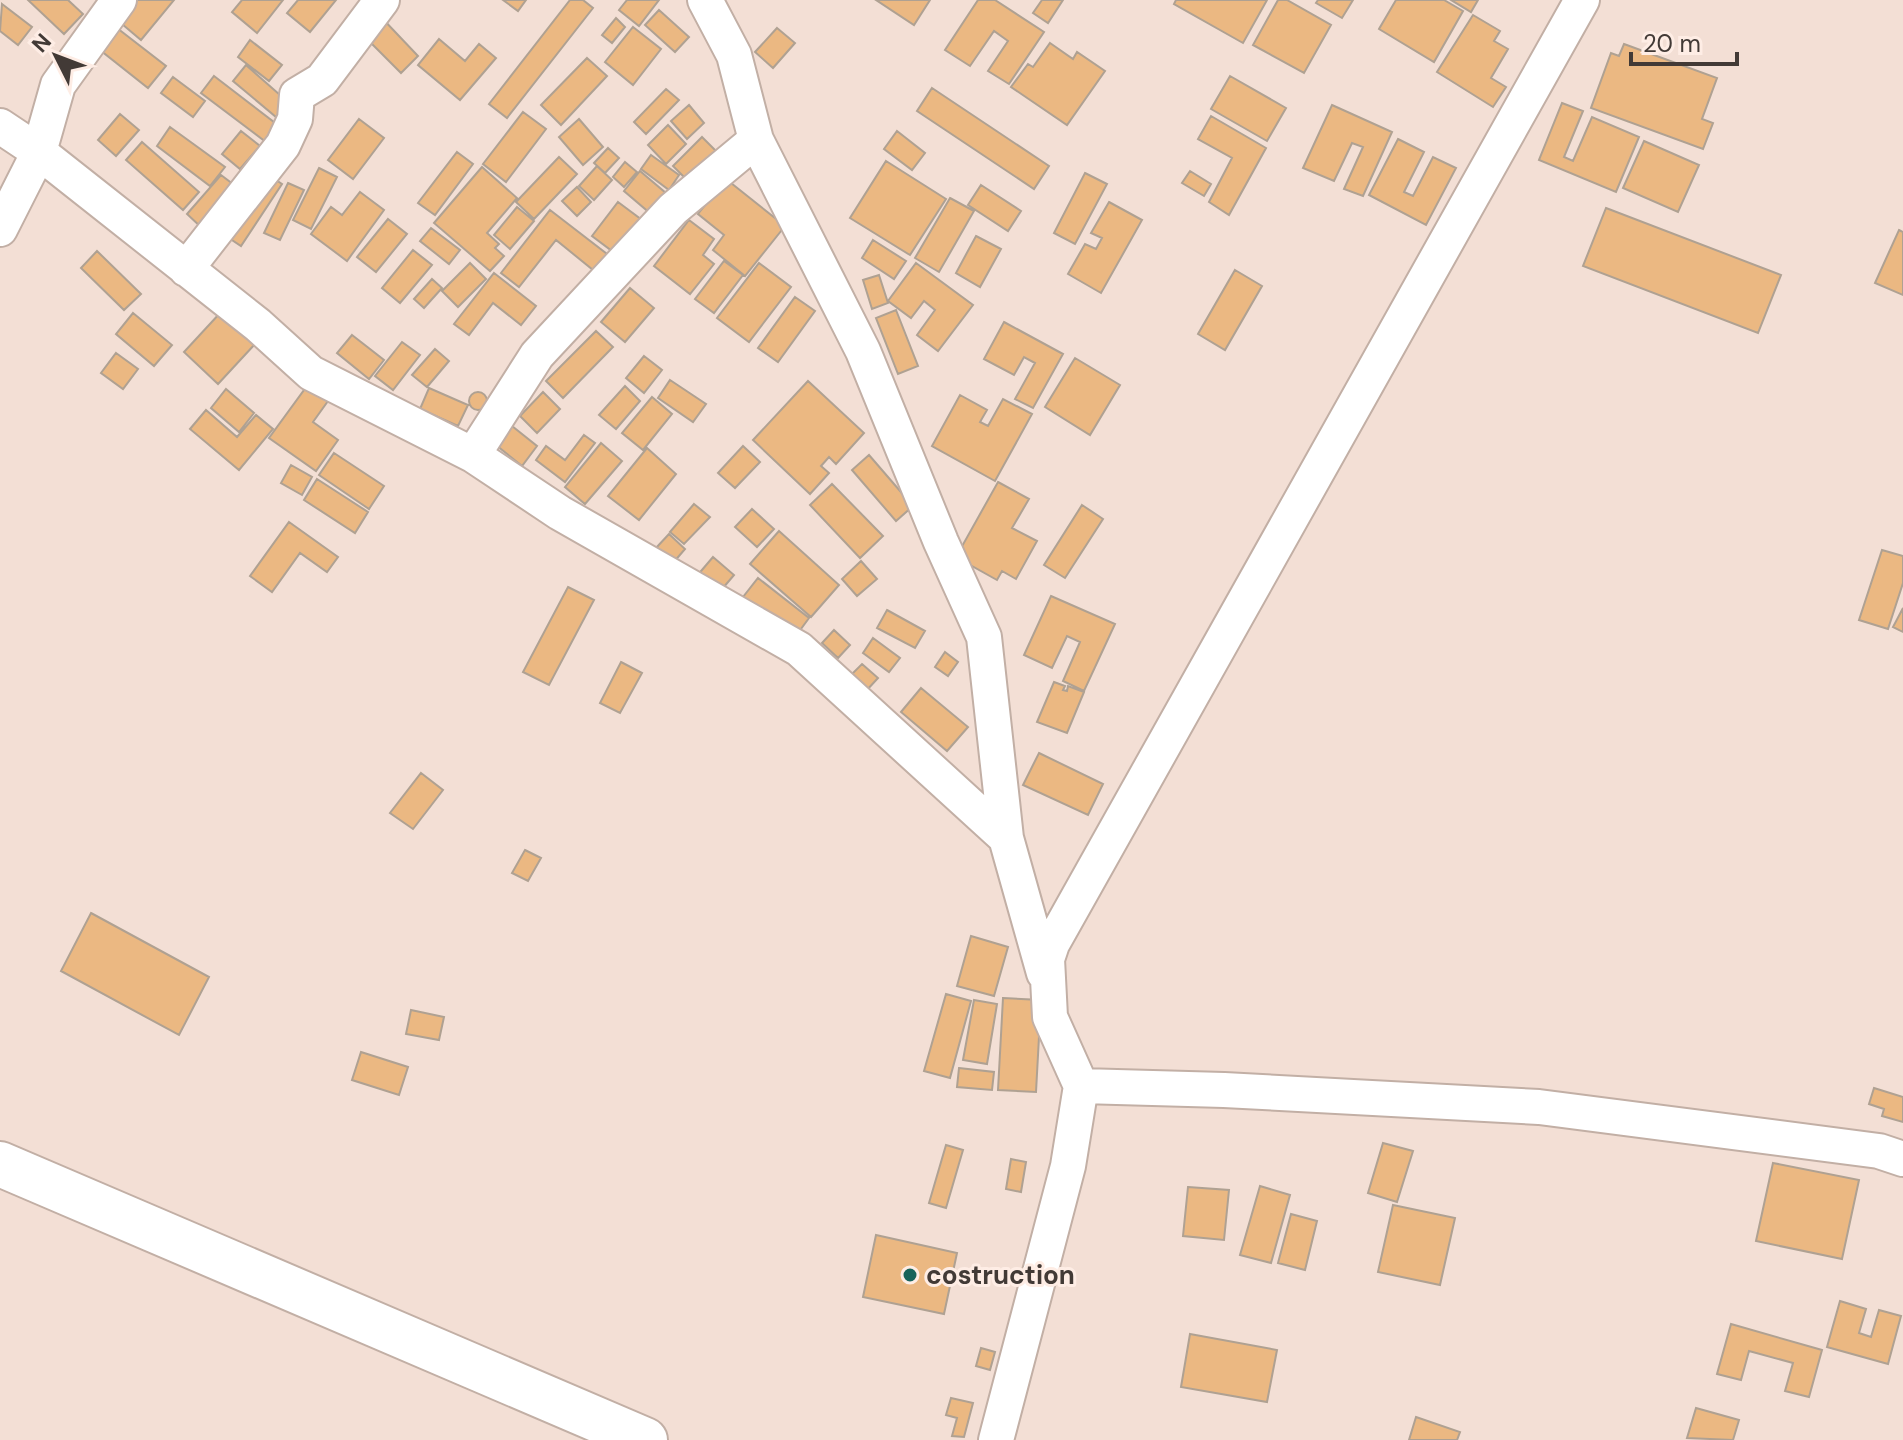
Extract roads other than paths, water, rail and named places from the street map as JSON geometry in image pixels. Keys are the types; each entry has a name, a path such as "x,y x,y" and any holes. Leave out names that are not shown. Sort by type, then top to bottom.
{"main road":[{"path":"0,1164 645,1440"}],"street":[{"path":"0,229 39,152 58,85 119,0"},
{"path":"186,269 283,145 295,119 297,95 322,80 382,0"},
{"path":"705,0 734,55 756,140 863,351 941,542 984,637 1006,838 1048,988"},
{"path":"996,1440 1068,1166 1081,1086 1050,1017 1047,959 1052,944 1582,0"},
{"path":"0,126 39,152 258,325 311,373 473,455 560,513 799,649 1006,838"},
{"path":"473,455 537,355 673,209 756,140"},
{"path":"1081,1086 1224,1090 1539,1107 1879,1151 1903,1159"}],"place":[{"name":"costruction","path":"910,1275"}]}
